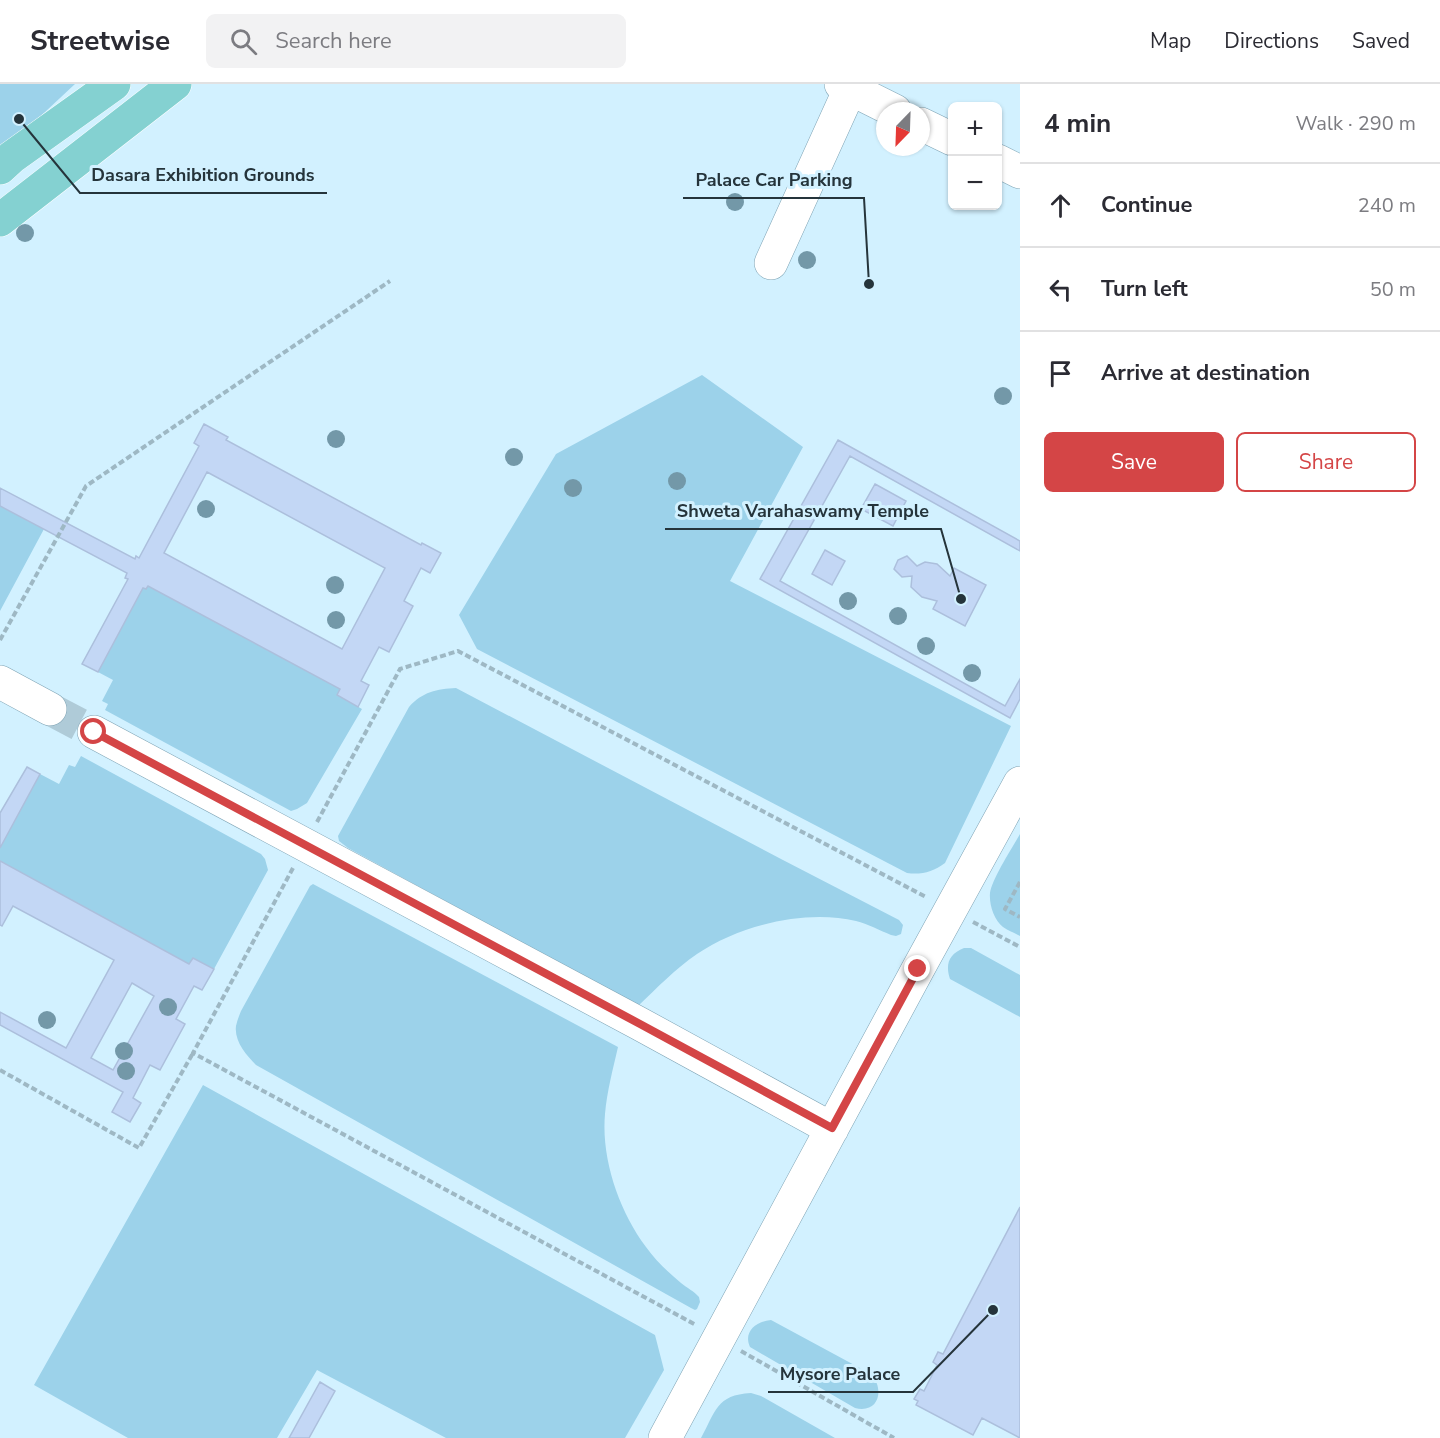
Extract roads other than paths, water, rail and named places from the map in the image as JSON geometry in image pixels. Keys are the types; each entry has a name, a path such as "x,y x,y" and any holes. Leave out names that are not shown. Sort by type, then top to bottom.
{"main road":[{"path":"0,168 114,84"},
{"path":"0,220 175,84"}],"street":[{"path":"771,262 845,86 877,102"},
{"path":"930,128 948,137"},
{"path":"1002,163 1020,172"},
{"path":"0,682 50,709"},
{"path":"94,732 832,1128"},
{"path":"665,1438 1020,783"}],"tunnel":[{"path":"50,709 94,732"}],"place":[{"name":"Dasara Exhibition Grounds","path":"19,119"},
{"name":"Palace Car Parking","path":"869,284"},
{"name":"Shweta Varahaswamy Temple","path":"961,599"},
{"name":"Mysore Palace","path":"993,1310"}]}
